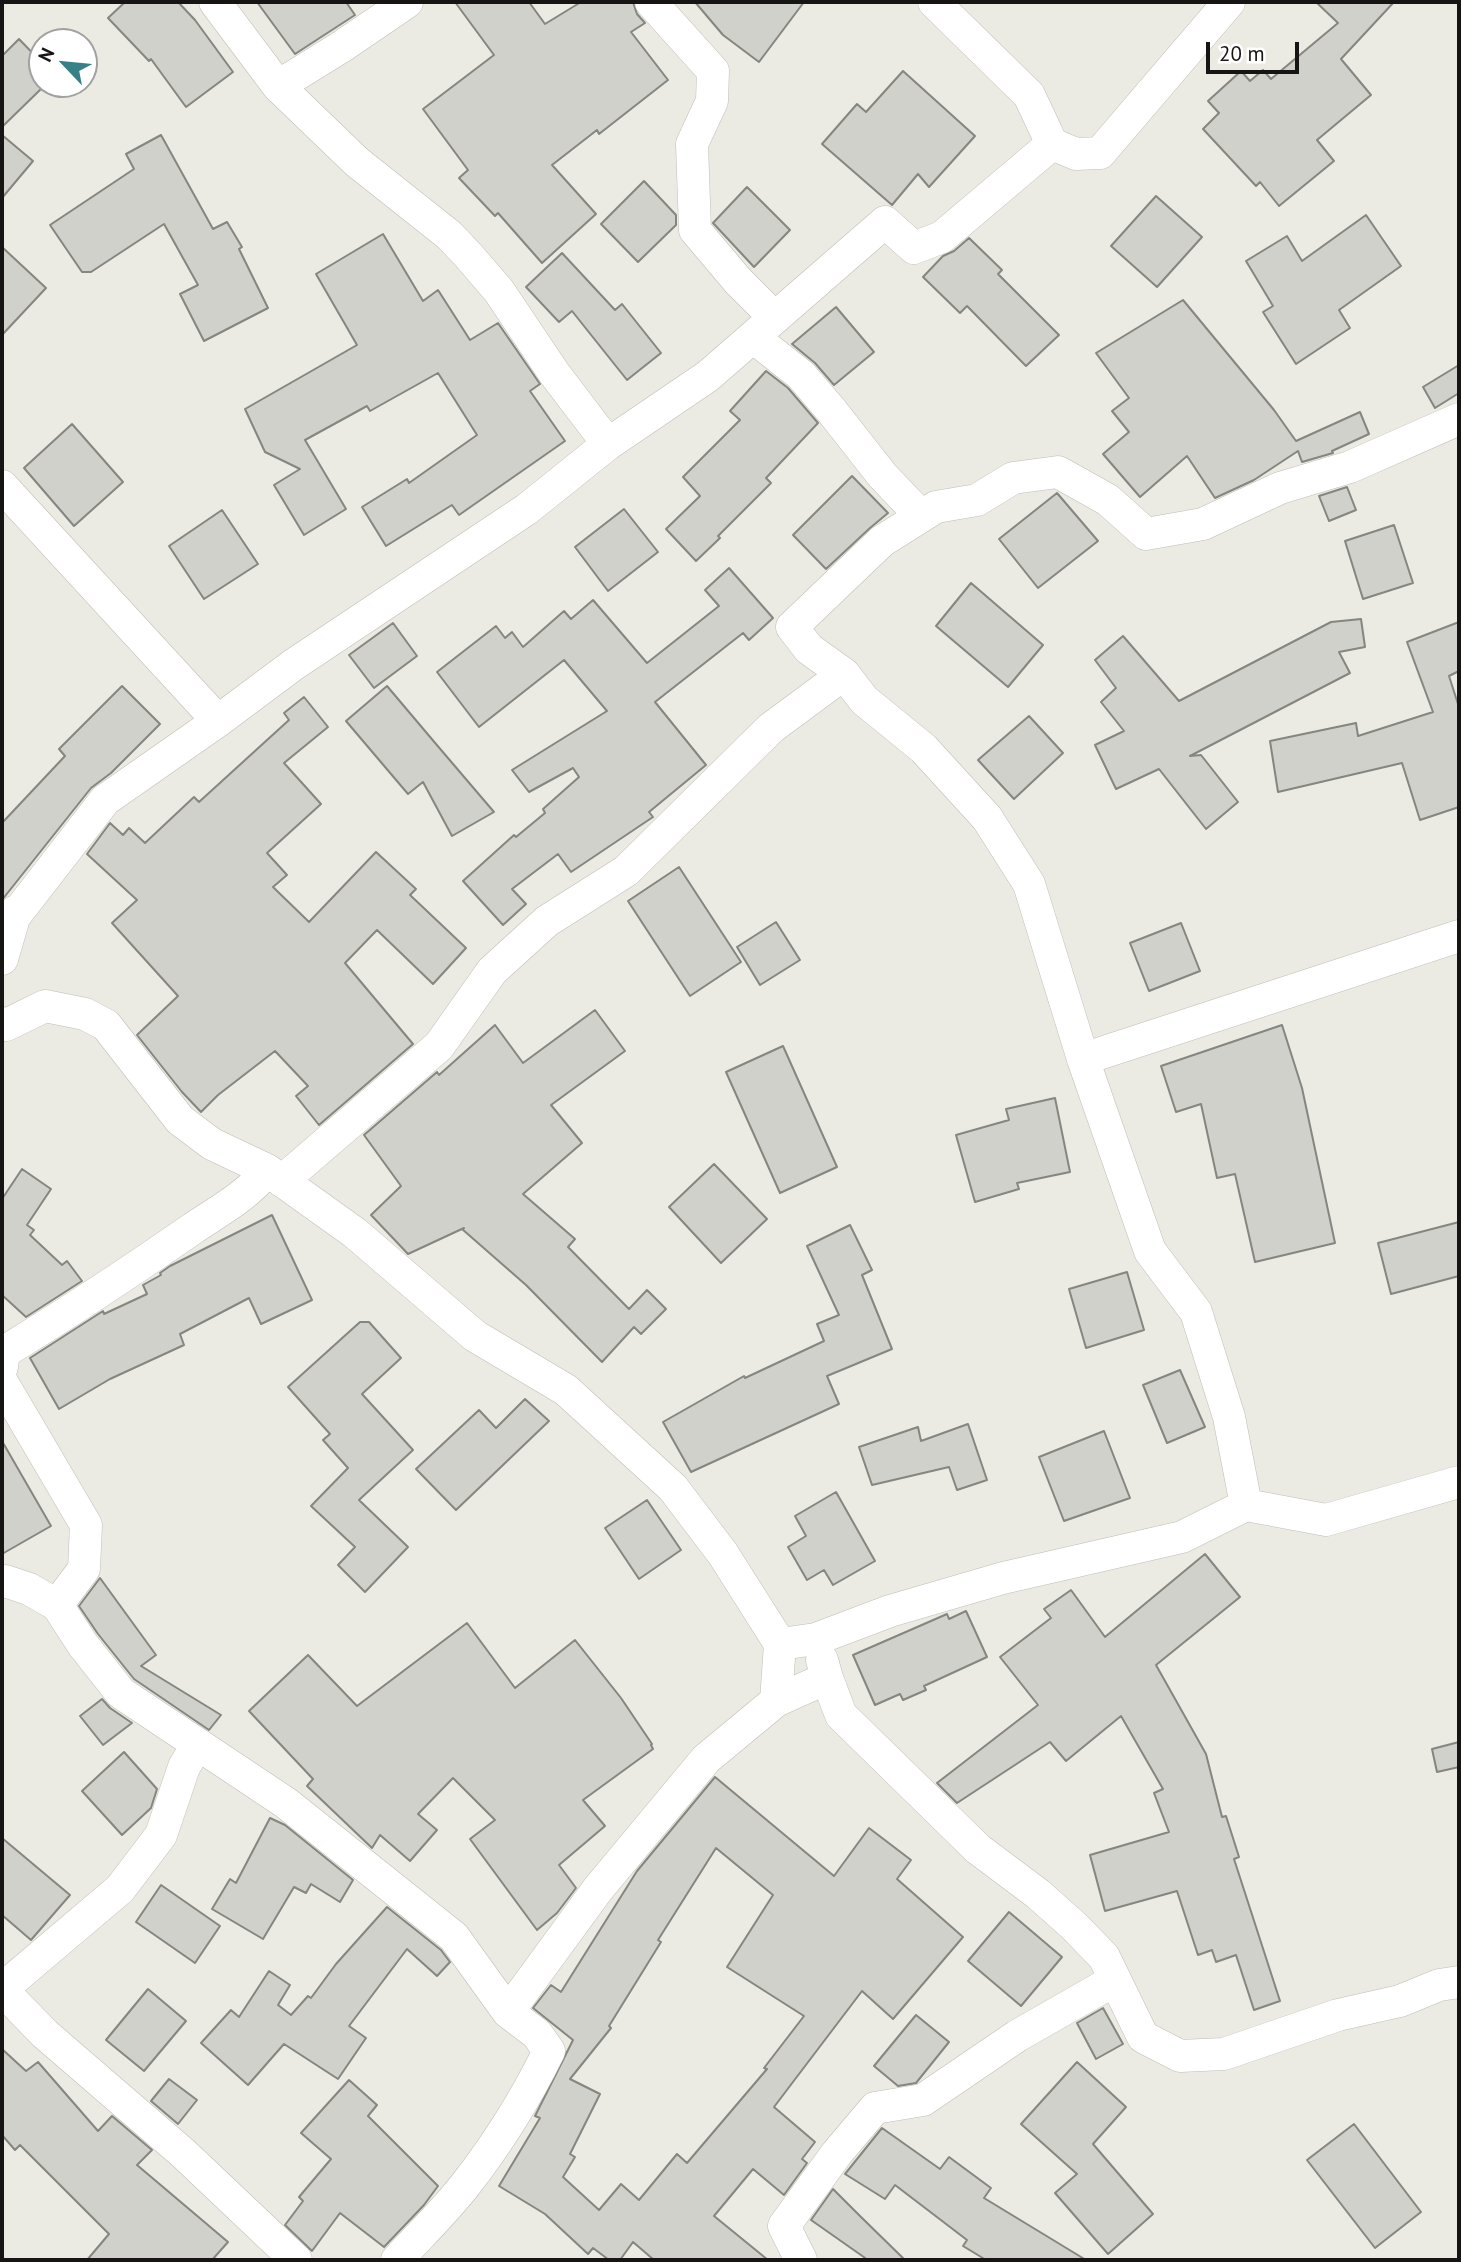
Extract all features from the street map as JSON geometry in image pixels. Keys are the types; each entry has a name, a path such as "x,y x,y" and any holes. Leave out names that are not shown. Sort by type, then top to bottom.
{"street":[{"path":"215,2 278,86 357,162 449,235 468,255 499,291 554,373 608,444"},
{"path":"278,86 407,2"},
{"path":"651,2 713,71 712,101 692,144 695,230 738,281 764,328 801,376 883,475 922,516"},
{"path":"934,2 1029,95 1052,144 1076,154 1100,153 1229,2"},
{"path":"2,959 7,913 105,800 293,665 527,509 608,444 708,376 885,222 914,248 942,237 1052,144"},
{"path":"1246,1505 1229,1417 1196,1311 1150,1251 1083,1059 1029,884 987,818 924,749 864,700 844,674 808,649 792,627 882,541 936,506 977,500 1013,478 1058,472 1108,500 1146,534 1203,524 1280,488 1350,467 1459,419"},
{"path":"2,486 218,721"},
{"path":"2,1367 4,1352 81,1305 259,1181 274,1176 439,1046 492,971 538,930 626,871 771,728 844,674"},
{"path":"1083,1059 1459,936"},
{"path":"2,1023 6,1025 46,1006 85,1014 106,1025 180,1120 212,1144 274,1176 355,1233 475,1336 566,1390 673,1488 723,1554 780,1644 776,1701"},
{"path":"2,1382 86,1525 84,1569 57,1605"},
{"path":"780,1644 816,1639 890,1611 1003,1578 1182,1538 1246,1505 1326,1520 1459,1482"},
{"path":"2,1582 29,1589 57,1605 83,1645 121,1693 286,1803 454,1937 508,2012 537,2034 550,2051 522,2101 464,2186 397,2260"},
{"path":"816,1639 841,1715 978,1849 1038,1894 1104,1957 1143,2037 1180,2056 1224,2054 1338,2015 1400,2001 1439,1984 1459,1982"},
{"path":"508,2012 598,1889 706,1759 776,1701 827,1678"},
{"path":"197,1745 184,1767 161,1835 120,1889 2,1989 45,2034 184,2154 285,2257"},
{"path":"801,2260 784,2226 836,2153 875,2108 923,2100 1017,2036 1115,1980"}],"building":[{"path":"125,2 178,2 195,20 233,72 186,107 151,59 149,61 108,18"},
{"path":"257,2 346,2 355,15 295,54"},
{"path":"455,2 529,2 545,24 581,2 633,2 637,14 645,23 631,32 668,80 599,134 597,130 552,165 596,214 542,263 498,213 495,216 459,178 468,170 423,109 494,55"},
{"path":"695,2 804,2 759,62 723,35"},
{"path":"1316,2 1394,2 1341,59 1371,95 1317,140 1334,161 1279,206 1260,182 1256,186 1203,129 1219,113 1208,101 1241,71 1250,81 1263,70 1271,79 1338,23"},
{"path":"19,39 28,48 28,98 32,98 2,127 2,56"},
{"path":"903,71 975,136 929,187 918,174 892,205 822,144 857,104 866,112"},
{"path":"2,135 33,161 2,198"},
{"path":"161,135 213,229 227,222 242,247 239,249 268,308 204,341 180,294 198,285 164,224 91,272 82,272 50,225 134,169 126,154"},
{"path":"644,181 676,215 676,225 638,262 601,224"},
{"path":"747,187 790,230 754,267 713,223"},
{"path":"1156,196 1202,237 1157,287 1111,246"},
{"path":"1366,215 1401,266 1339,310 1350,328 1296,364 1263,312 1273,306 1246,261 1287,236 1302,261"},
{"path":"383,234 423,301 438,290 470,340 498,323 540,384 530,391 565,441 459,515 452,505 386,546 362,507 407,479 409,483 477,435 438,373 370,411 367,406 305,440 346,509 304,535 274,485 300,469 265,452 245,409 357,345 316,274"},
{"path":"969,238 1002,270 998,274 1059,335 1026,366 967,306 960,313 923,277 943,256 954,251"},
{"path":"2,247 46,288 2,335"},
{"path":"562,253 615,310 622,304 661,353 627,380 572,311 559,322 526,287"},
{"path":"1183,300 1274,410 1296,441 1360,412 1369,434 1332,451 1333,453 1302,462 1298,451 1254,480 1215,498 1187,456 1140,497 1103,454 1129,432 1112,411 1129,398 1096,353"},
{"path":"836,307 874,352 834,385 815,363 792,344"},
{"path":"1459,365 1459,393 1435,408 1423,387"},
{"path":"766,371 788,388 818,423 766,478 771,483 696,561 666,529 700,496 683,477 740,420 730,411"},
{"path":"72,424 123,482 74,526 24,468"},
{"path":"852,476 888,513 826,569 793,535"},
{"path":"1347,487 1356,510 1329,521 1319,496"},
{"path":"1057,493 1098,541 1038,588 999,539"},
{"path":"624,509 658,552 608,591 575,547"},
{"path":"222,510 258,564 204,599 169,546"},
{"path":"1394,525 1413,583 1363,599 1345,541"},
{"path":"729,568 773,618 749,640 743,633 655,702 706,765 649,812 653,817 571,872 558,854 512,889 526,904 503,925 463,881 514,835 516,837 545,813 543,809 579,777 573,768 529,792 512,770 607,711 564,660 479,727 437,672 496,626 505,638 512,632 523,647 564,611 571,619 593,600 647,663 719,606 705,590"},
{"path":"971,583 1043,645 1008,687 936,626"},
{"path":"1361,619 1365,647 1339,652 1350,673 1190,756 1201,755 1238,802 1206,829 1159,769 1116,789 1095,745 1124,731 1101,702 1116,688 1095,660 1123,636 1179,701 1331,622"},
{"path":"1459,622 1459,671 1449,676 1459,704 1459,807 1420,820 1402,763 1278,792 1270,741 1356,723 1358,736 1433,712 1407,642"},
{"path":"393,623 417,656 374,688 349,655"},
{"path":"122,686 160,724 111,773 91,788 2,900 2,823 65,756 59,749"},
{"path":"387,686 494,812 452,836 423,782 408,794 346,721"},
{"path":"304,697 328,727 284,763 321,804 267,853 287,875 273,887 309,922 376,852 416,889 410,895 466,948 433,984 377,930 345,963 413,1044 319,1125 296,1096 308,1086 275,1051 218,1095 201,1112 182,1092 137,1035 178,996 112,923 137,900 87,854 110,823 123,835 129,828 145,843 194,797 199,802 289,720 284,713"},
{"path":"1029,716 1063,753 1014,799 978,760"},
{"path":"679,867 741,962 690,996 628,901"},
{"path":"776,922 800,960 760,985 737,947"},
{"path":"1181,923 1200,971 1149,991 1130,943"},
{"path":"595,1010 625,1051 551,1105 582,1143 523,1194 575,1239 568,1247 629,1309 647,1290 666,1309 641,1334 634,1327 602,1362 526,1285 462,1229 464,1228 408,1254 371,1215 401,1186 364,1135 437,1072 439,1075 495,1025 523,1063"},
{"path":"1282,1025 1302,1088 1335,1243 1255,1262 1235,1174 1217,1178 1201,1104 1176,1112 1161,1066"},
{"path":"783,1046 837,1167 780,1193 726,1072"},
{"path":"1055,1098 1070,1172 1017,1183 1019,1189 975,1202 956,1135 1009,1120 1006,1109"},
{"path":"714,1164 767,1219 721,1263 669,1207"},
{"path":"22,1169 51,1189 27,1225 34,1230 30,1235 62,1265 67,1261 82,1281 26,1317 2,1295 2,1199"},
{"path":"272,1215 312,1300 261,1324 249,1298 180,1334 184,1345 110,1379 59,1409 30,1358 103,1311 104,1314 147,1294 143,1285 161,1275 160,1273 170,1266"},
{"path":"1459,1222 1459,1276 1391,1294 1378,1243"},
{"path":"850,1225 872,1270 862,1275 892,1349 827,1376 839,1404 691,1472 663,1422 744,1376 745,1378 824,1341 817,1324 839,1315 807,1246"},
{"path":"1127,1272 1144,1330 1086,1348 1069,1289"},
{"path":"360,1322 369,1322 401,1358 362,1394 413,1450 359,1500 408,1547 365,1592 338,1565 355,1547 311,1506 348,1468 323,1440 330,1434 288,1387"},
{"path":"1180,1370 1205,1427 1167,1443 1143,1385"},
{"path":"525,1399 549,1421 456,1510 416,1469 479,1410 496,1428"},
{"path":"968,1424 987,1480 957,1490 949,1467 872,1485 859,1447 918,1427 921,1441"},
{"path":"1104,1431 1130,1498 1064,1521 1039,1457"},
{"path":"2,1441 51,1526 2,1554"},
{"path":"836,1492 875,1561 833,1585 824,1570 807,1580 788,1547 806,1536 795,1516"},
{"path":"647,1500 681,1550 639,1579 605,1528"},
{"path":"1205,1554 1240,1597 1156,1665 1206,1754 1222,1817 1226,1816 1239,1857 1234,1859 1280,2001 1254,2010 1236,1955 1216,1962 1212,1950 1198,1955 1177,1891 1105,1911 1090,1855 1169,1832 1154,1793 1163,1789 1121,1716 1066,1761 1050,1742 957,1803 937,1783 1038,1705 1000,1657 1051,1618 1044,1609 1071,1590 1105,1637"},
{"path":"100,1578 156,1655 141,1666 221,1715 209,1730 134,1679 98,1634 79,1606"},
{"path":"966,1611 987,1657 924,1686 926,1690 903,1700 900,1694 875,1705 853,1655 947,1614 949,1619"},
{"path":"467,1623 515,1688 575,1640 621,1698 652,1744 653,1749 583,1800 605,1826 559,1865 576,1888 557,1913 537,1930 470,1839 495,1820 453,1778 418,1814 437,1830 410,1861 380,1835 372,1848 307,1786 313,1779 249,1711 308,1655 357,1706"},
{"path":"102,1699 132,1723 103,1745 80,1716"},
{"path":"1459,1742 1459,1767 1437,1772 1432,1749"},
{"path":"124,1752 157,1789 151,1808 122,1835 82,1791"},
{"path":"715,1777 834,1876 869,1828 911,1860 897,1879 963,1937 893,2019 862,1991 774,2107 815,2142 802,2159 807,2163 784,2195 753,2169 714,2216 768,2260 654,2260 633,2242 620,2260 609,2260 593,2248 588,2254 545,2214 499,2186 540,2118 535,2116 573,2040 533,2008 551,1985 561,1992 637,1871","holes":["716,1848 773,1895 727,1967 804,2016 764,2068 767,2069 687,2163 677,2154 639,2200 621,2184 599,2210 563,2177 575,2157 570,2154 600,2094 570,2079 611,2028 609,2026 661,1942 658,1940"]},
{"path":"270,1818 285,1825 353,1880 340,1902 311,1884 306,1893 294,1887 263,1939 212,1909 230,1879 236,1883"},
{"path":"2,1838 70,1895 31,1940 2,1915"},
{"path":"161,1885 220,1926 195,1963 136,1922"},
{"path":"387,1907 441,1950 450,1962 437,1976 407,1949 349,2026 366,2038 338,2079 284,2044 248,2085 201,2043 231,2010 239,2017 269,1971 290,1985 278,2005 291,2015 308,1996 311,1998 336,1964"},
{"path":"1009,1912 1062,1957 1021,2006 968,1961"},
{"path":"148,1989 186,2021 144,2071 106,2040"},
{"path":"1103,2008 1123,2044 1096,2059 1077,2023"},
{"path":"916,2015 949,2042 916,2083 898,2086 874,2066"},
{"path":"2,2049 26,2071 38,2062 98,2131 112,2116 152,2150 137,2165 228,2242 212,2260 87,2260 109,2234 20,2145 15,2150 2,2135"},
{"path":"1077,2062 1126,2107 1093,2144 1153,2214 1108,2254 1055,2193 1077,2174 1021,2124"},
{"path":"169,2079 197,2100 178,2124 151,2101"},
{"path":"349,2080 377,2105 368,2116 438,2186 424,2205 384,2247 340,2213 312,2251 285,2225 303,2201 299,2197 331,2159 301,2133"},
{"path":"1354,2124 1421,2212 1375,2248 1307,2160"},
{"path":"882,2128 940,2169 949,2157 991,2188 984,2198 1086,2260 986,2260 963,2246 967,2240 895,2185 885,2199 845,2174"},
{"path":"833,2189 905,2260 868,2260 811,2220"}]}
